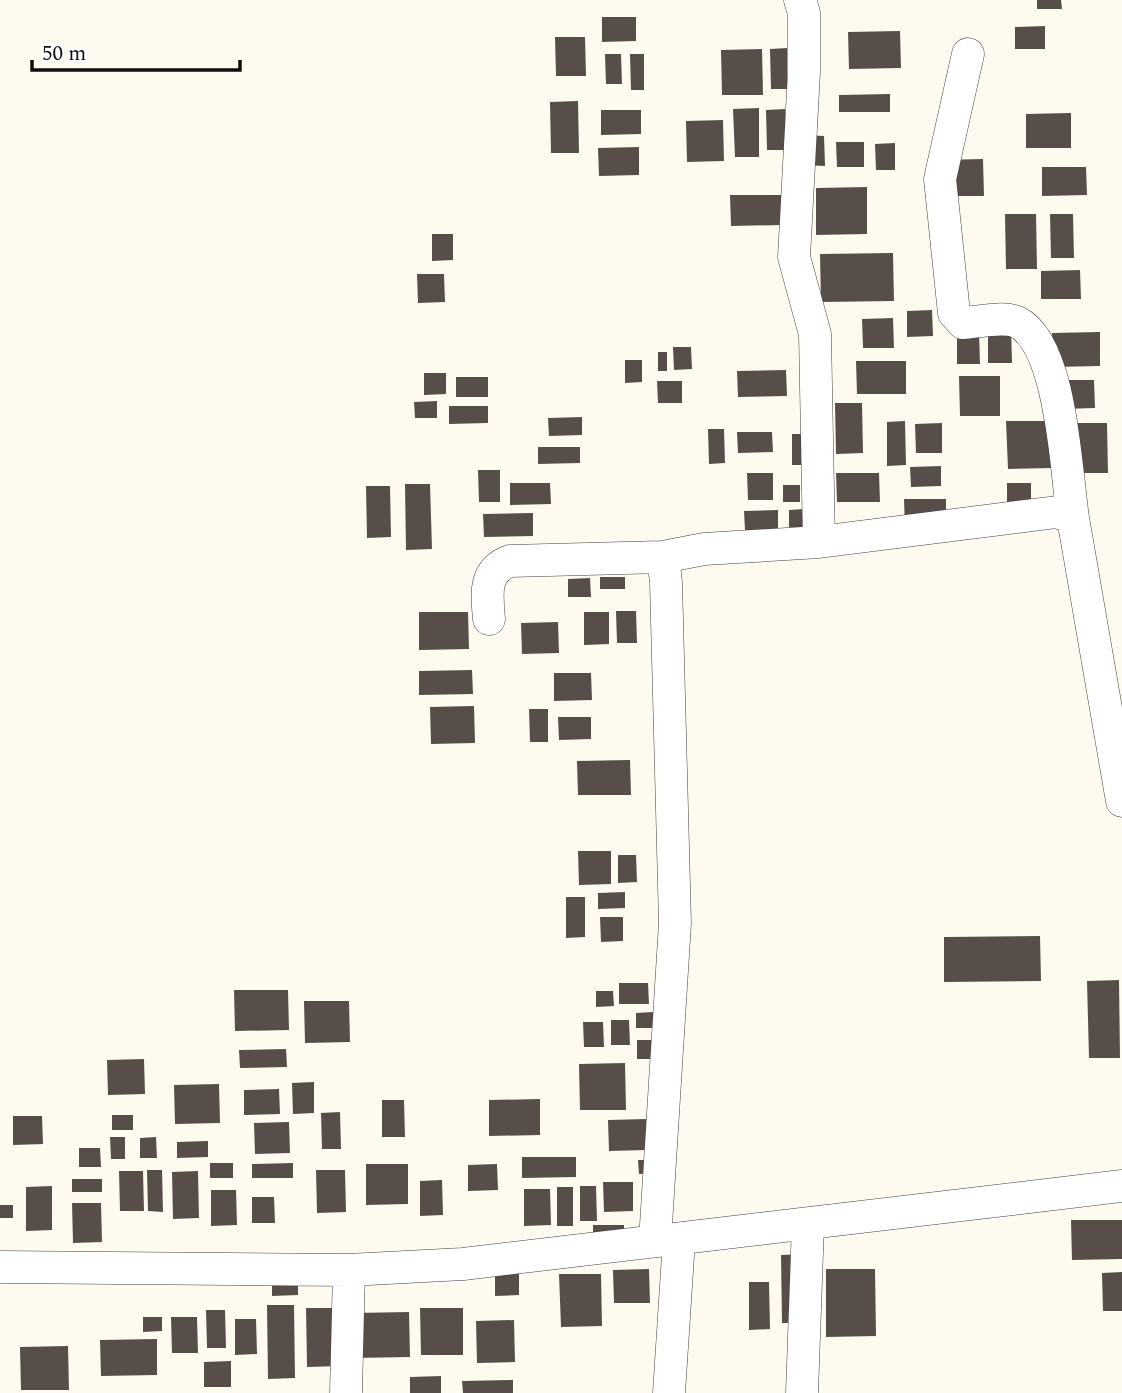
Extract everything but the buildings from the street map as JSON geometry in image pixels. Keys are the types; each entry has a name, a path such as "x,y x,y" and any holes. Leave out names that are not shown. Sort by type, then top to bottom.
{"street":[{"path":"800,0 804,13 804,72 794,257 815,334 819,542"},
{"path":"968,54 940,179 954,313 963,323 1014,320 1030,331 1041,348 1055,393 1073,518 1122,801"},
{"path":"489,619 489,577 496,566 510,561 663,557 705,549 819,542 1057,512 1073,518"},
{"path":"663,557 666,582 675,923 667,1240 669,1393"},
{"path":"0,1267 349,1270 463,1264 1122,1186"},
{"path":"802,1393 808,1224"},
{"path":"346,1393 349,1270"}]}
